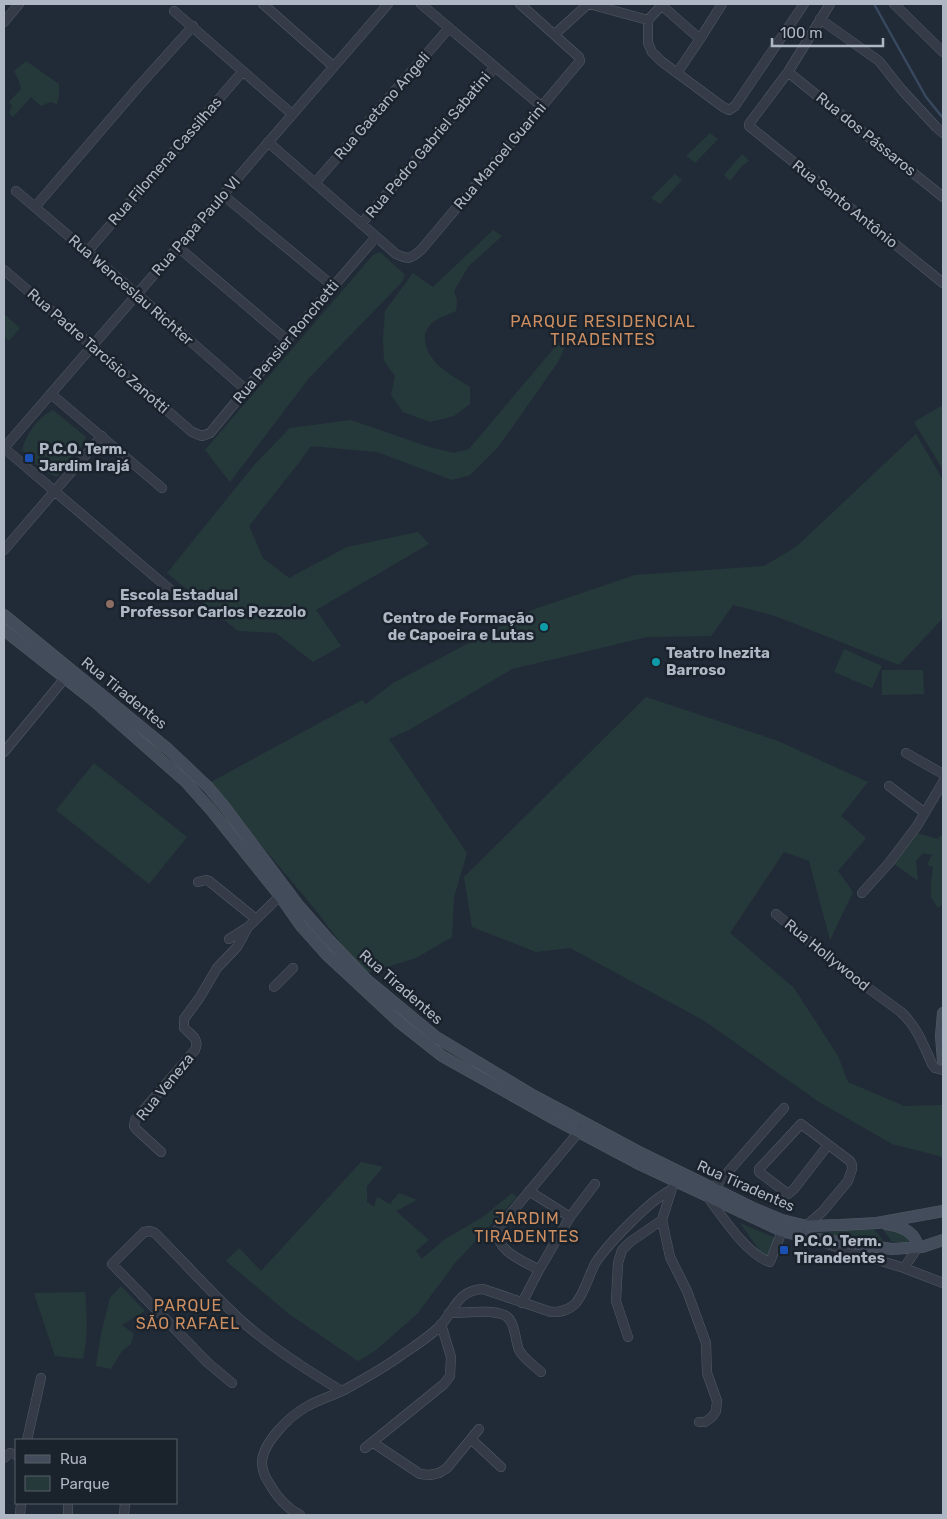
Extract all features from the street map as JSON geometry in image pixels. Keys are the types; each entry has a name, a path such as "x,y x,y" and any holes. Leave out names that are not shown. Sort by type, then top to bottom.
{"street":[{"path":"4,22 17,4"},
{"path":"263,4 333,66"},
{"name":"Rua Papa Paulo VI","path":"4,448 388,4"},
{"path":"421,4 541,106"},
{"path":"520,4 555,34 589,4 648,20"},
{"path":"678,72 722,4"},
{"path":"700,39 661,5 648,20 648,43 652,52 729,110 735,106 804,4"},
{"path":"788,72 830,4"},
{"path":"894,4 943,52"},
{"path":"174,11 292,114"},
{"path":"820,19 879,61 902,90 943,133"},
{"path":"35,207 193,26"},
{"name":"Rua Gaetano Angeli","path":"315,183 449,28"},
{"name":"Rua Manoel Guarini","path":"376,237 396,254 404,258 411,258 421,250 580,62 579,57 555,34"},
{"name":"Rua Pedro Gabriel Sabatini","path":"361,224 495,67"},
{"name":"Rua Filomena Cassilhas","path":"86,252 243,71"},
{"name":"Rua Santo Antônio","path":"788,72 749,124 749,127 943,283"},
{"name":"Rua dos Pássaros","path":"788,72 943,197"},
{"path":"268,142 376,237"},
{"name":"Rua Wenceslau Richter","path":"16,191 138,294 246,389"},
{"path":"223,195 333,286"},
{"name":"Rua Pensier Ronchetti","path":"192,432 199,436 207,435 376,237"},
{"path":"178,248 287,340"},
{"name":"Rua Padre Tarcísio Zanotti","path":"4,270 192,432"},
{"path":"51,394 162,488"},
{"path":"4,550 102,436"},
{"path":"4,448 174,593"},
{"name":"Rua Tiradentes","path":"4,615 145,737 200,797 232,838 329,940 360,980 436,1038 559,1116 643,1154 782,1231 904,1268 943,1283"},
{"name":"Rua Tiradentes","path":"4,630 145,737 169,750 211,791 243,830 283,893"},
{"path":"4,752 65,678"},
{"path":"906,753 943,774"},
{"path":"862,893 903,845 943,782"},
{"path":"889,786 925,813"},
{"path":"200,797 211,791"},
{"path":"232,838 243,830"},
{"path":"198,882 209,881 256,919"},
{"path":"229,938 248,927 283,893"},
{"name":"Rua Hollywood","path":"776,914 842,969 901,1012 917,1031 932,1064 935,1068 943,1070"},
{"name":"Rua Veneza","path":"161,1152 136,1129 134,1126 135,1120 195,1050 197,1046 196,1041 184,1028 184,1019 217,968 237,947 248,927"},
{"path":"274,987 292,968"},
{"path":"943,1013 941,1036 943,1061"},
{"path":"710,1192 784,1108"},
{"path":"770,1216 782,1231 786,1228 807,1226 823,1211 848,1181 852,1165 850,1161 800,1124 759,1169 759,1172 788,1194 794,1190 828,1146"},
{"path":"539,1270 504,1249 500,1243 497,1230 582,1128"},
{"name":"Rua Tiradentes","path":"582,1128 673,1185 710,1192 790,1223 807,1226 877,1223"},
{"path":"522,1303 570,1217 595,1184"},
{"path":"673,1185 662,1220 670,1257 686,1291 706,1343 707,1373 716,1401 716,1411 712,1418 699,1422"},
{"path":"300,1515 282,1503 271,1488 264,1474 262,1462 269,1444 292,1416 315,1402 342,1391 394,1360 441,1324 462,1297 469,1292 483,1289 550,1312 562,1312 571,1308 579,1299 588,1278 606,1250 673,1185"},
{"path":"529,1191 570,1217"},
{"name":"Rua Tiradentes","path":"710,1192 752,1252 761,1258 770,1262 782,1231"},
{"path":"823,1211 826,1226"},
{"path":"877,1223 943,1212"},
{"path":"628,1337 616,1301 618,1264 622,1250 630,1242 662,1220"},
{"path":"877,1223 894,1225 909,1231 914,1236 918,1248 904,1268"},
{"path":"232,1383 208,1363 112,1264 144,1232 152,1231 246,1324 294,1361 342,1391"},
{"name":"Rua Tiradentes","path":"809,1238 890,1249 918,1248 943,1240"},
{"path":"449,1313 490,1312 504,1315 511,1322 520,1351 541,1372"},
{"path":"441,1324 451,1357 450,1376 444,1384 368,1445 420,1474 430,1475 439,1473 447,1468 479,1429"},
{"path":"28,1439 41,1378"},
{"path":"471,1439 501,1467"}],"green space":[{"path":"26,61 59,84 59,97 57,104 50,102 41,106 31,97 13,117 9,113 12,106 9,102 21,89 14,71"},
{"path":"710,133 718,139 695,163 686,156"},
{"path":"742,154 749,161 742,166 730,181 724,175"},
{"path":"675,174 682,180 660,204 651,198"},
{"path":"493,230 502,236 468,267 454,291 457,300 456,311 432,323 425,335 427,349 436,362 470,387 470,404 454,416 430,422 403,412 391,395 395,376 384,361 385,311 413,273 433,287"},
{"path":"380,252 405,275 402,282 309,378 230,482 205,450 373,255"},
{"path":"4,314 20,328 9,341 4,336"},
{"path":"577,321 558,362 499,446 470,475 452,480 377,452 311,446 249,526 263,558 289,578 347,547 418,532 429,544 316,610 341,646 313,662 276,633 238,631 167,573 255,464 290,428 351,420 429,447 454,453 469,449"},
{"path":"943,405 943,470 914,422"},
{"path":"53,410 86,437 81,447 57,477 42,469 22,450 33,427 42,417"},
{"path":"916,434 943,480 943,618 899,665 775,616 733,605 711,636 647,637 512,669 409,730 389,739 467,853 454,897 452,937 416,958 364,974 314,908 209,783 362,700 366,704 393,683 532,610 635,575 764,566 796,547"},
{"path":"844,649 882,666 872,688 834,672"},
{"path":"882,670 923,670 924,694 882,695"},
{"path":"646,697 778,741 868,782 841,816 866,838 838,871 853,892 830,940 809,861 784,852 730,933 794,988 838,1056 848,1082 904,1106 943,1105 943,1157 892,1144 819,1102 703,1020 570,948 536,952 472,927 464,877"},
{"path":"94,763 187,837 149,884 56,810"},
{"path":"917,833 937,839 943,834 943,904 938,908 931,897 933,867 927,865 932,855 923,853 916,861 918,881 894,864"},
{"path":"361,1162 383,1167 367,1186 367,1202 374,1207 377,1197 390,1204 399,1193 417,1200 396,1211 429,1240 416,1251 422,1259 445,1239 483,1217 512,1193 517,1197 455,1263 418,1313 375,1351 358,1361 289,1314 226,1261 239,1248 261,1271"},
{"path":"740,1223 778,1239 767,1261"},
{"path":"882,1228 895,1230 910,1238 908,1242 892,1242"},
{"path":"874,1229 884,1242 815,1233"},
{"path":"121,1286 145,1311 122,1325 134,1334 131,1344 122,1351 111,1369 96,1366 101,1334 110,1298"},
{"path":"85,1292 87,1326 83,1359 55,1356 34,1293"}],"waterway":[{"path":"874,4 926,97 943,118"}],"place":[{"name":"P.C.O. Term. Jardim Irajá","path":"29,458"},
{"name":"Escola Estadual Professor Carlos Pezzolo","path":"110,604"},
{"name":"Centro de Formação de Capoeira e Lutas","path":"544,627"},
{"name":"Teatro Inezita Barroso","path":"656,662"},
{"name":"P.C.O. Term. Tirandentes","path":"784,1250"}],"district":[{"name":"PARQUE RESIDENCIAL TIRADENTES","path":"603,330"},
{"name":"JARDIM TIRADENTES","path":"527,1227"},
{"name":"PARQUE SÃO RAFAEL","path":"188,1314"}]}
